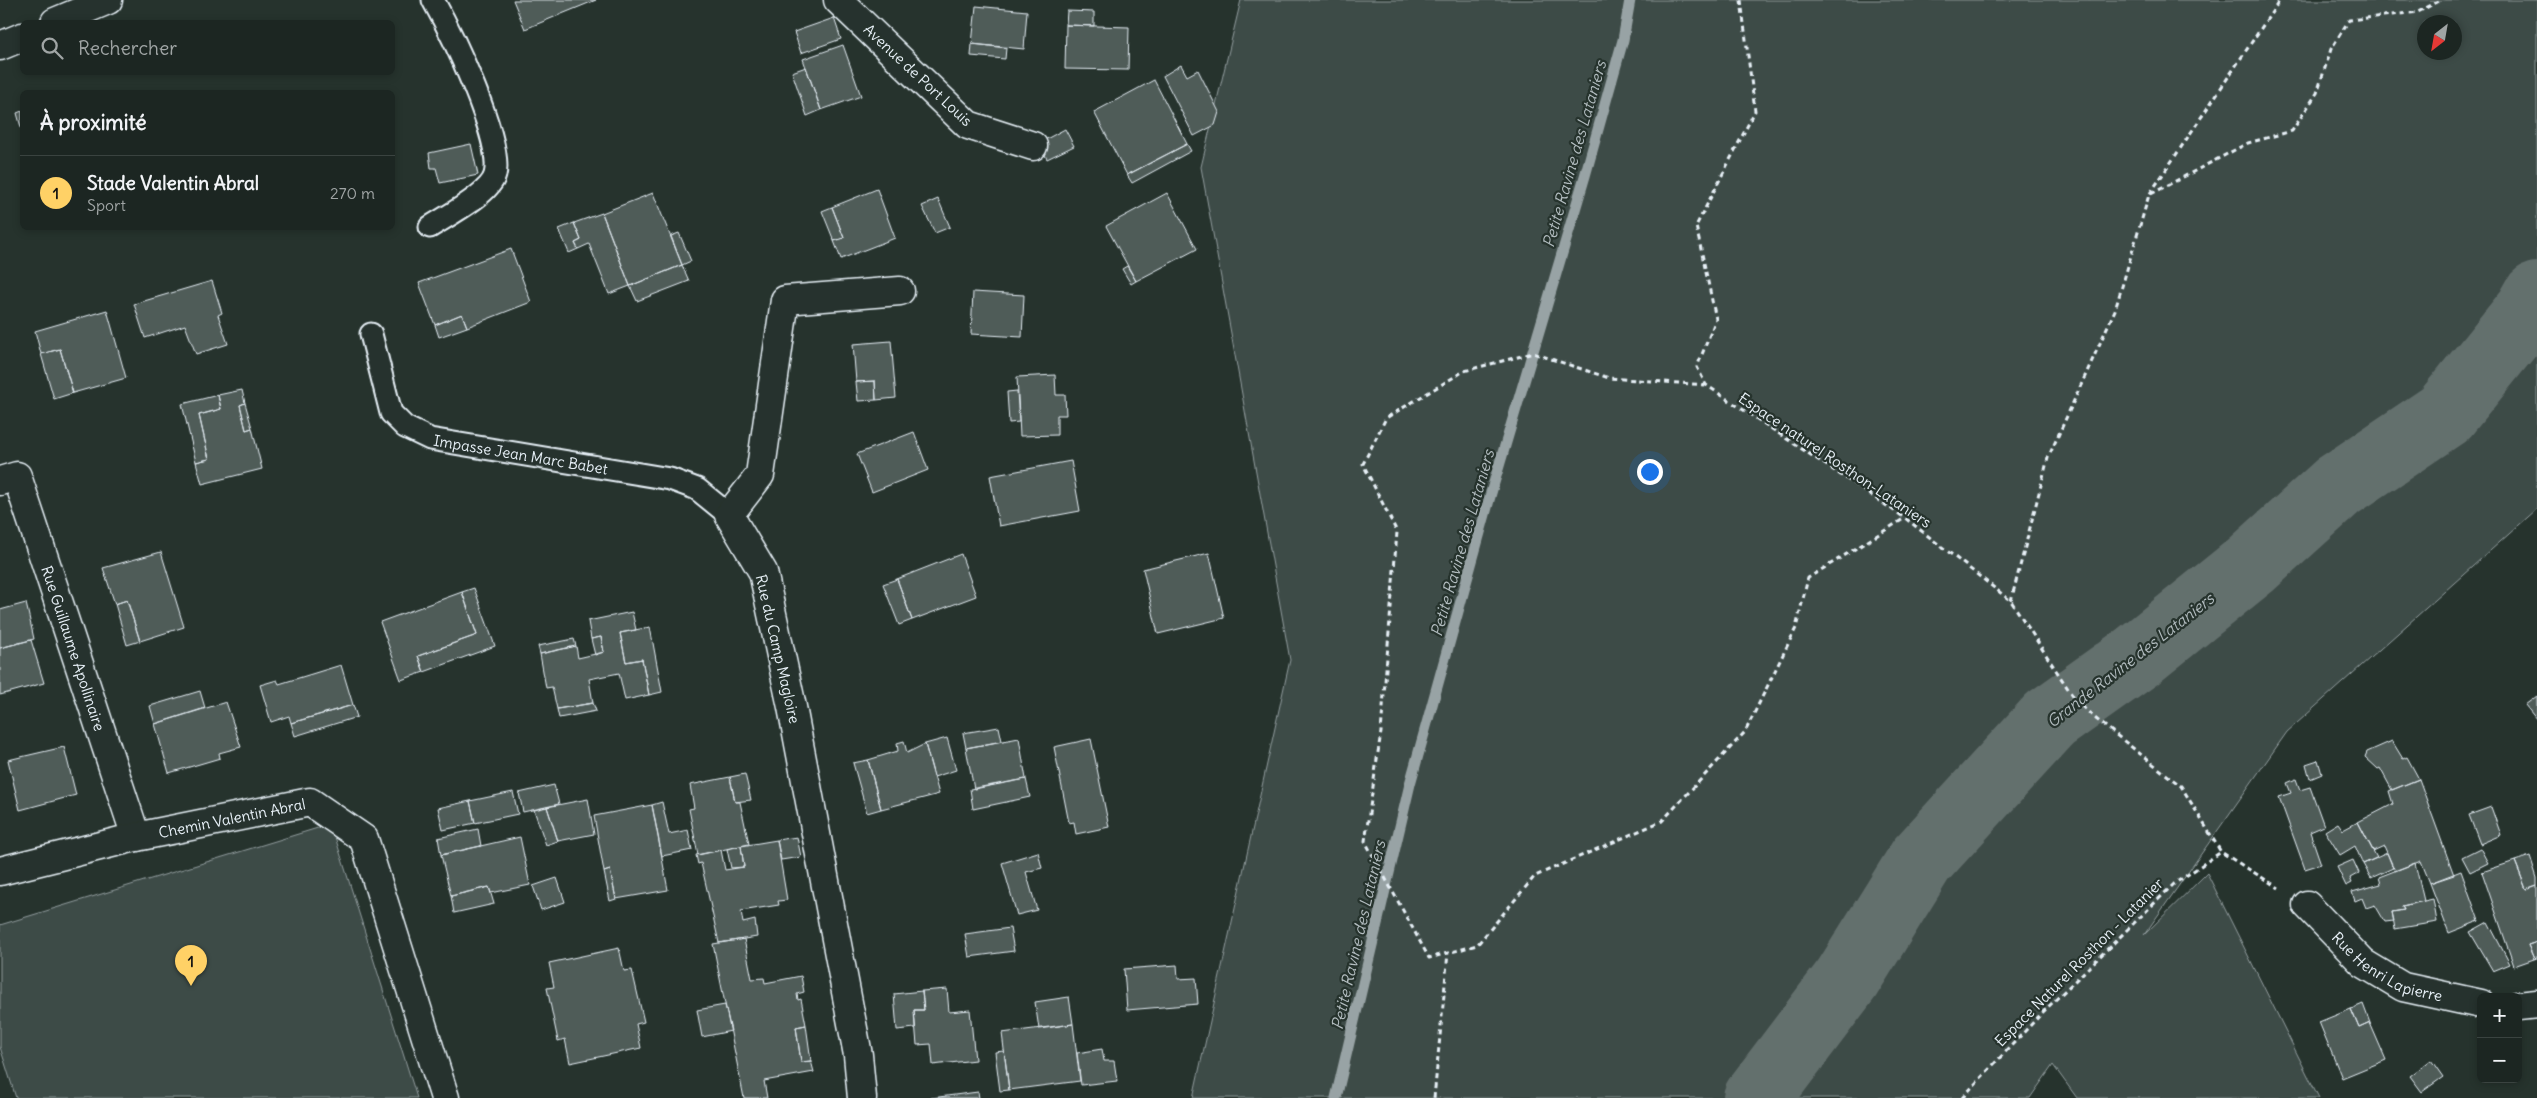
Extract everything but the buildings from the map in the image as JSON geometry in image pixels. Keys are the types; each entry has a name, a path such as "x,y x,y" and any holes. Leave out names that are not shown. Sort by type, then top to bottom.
{"street":[{"path":"60,20 108,0"},
{"name":"Avenue de Port Louis","path":"838,0 968,125 1033,146"},
{"path":"0,46 20,37"},
{"path":"729,515 760,475 785,300 900,291"},
{"name":"Rue Guillaume Apollinaire","path":"0,481 17,476 136,836"},
{"name":"Rue du Camp Magloire","path":"729,515 763,572 792,707 858,1055 862,1098"},
{"name":"Chemin Valentin Abral","path":"0,871 136,836 310,802 364,839 445,1098"},
{"name":"Rue Henri Lapierre","path":"2307,905 2363,963 2403,987 2477,1003"},
{"path":"2522,1006 2537,1004"}],"lane":[{"path":"430,226 476,198 495,176 496,149 456,42 433,0"},
{"name":"Impasse Jean Marc Babet","path":"370,334 391,413 405,426 430,439 670,479 697,489 729,515"}],"path":[{"path":"1706,385 1697,367 1716,319 1696,226 1754,111 1741,0"},
{"path":"2011,602 2048,458 2115,310 2149,195 2280,0"},
{"path":"2149,195 2248,143 2292,131 2317,93 2331,49 2349,20 2418,12 2441,0"},
{"path":"1706,385 1609,378 1533,354 1464,371 1386,418 1363,464 1397,532 1381,732 1365,841 1429,958 1477,945 1535,876 1662,821 1745,732 1796,628 1808,578 1905,518"},
{"name":"Espace naturel Rosthon-Lataniers","path":"1706,385 1905,518 2011,602 2076,701 2181,786 2221,852"},
{"path":"2221,852 2307,905"},
{"name":"Espace Naturel Rosthon - Latanier","path":"1962,1098 2043,1012 2174,884 2221,852"},
{"path":"1434,1098 1448,953"}],"shaded area":[{"path":"1241,0 2537,0 2537,509 2287,732 2144,935 2207,873 2319,1098 2077,1098 2053,1065 2030,1098 1193,1098 1290,660 1201,167"},
{"path":"331,824 417,1098 16,1098 0,1047 0,925"}],"waterway":[{"name":"Petite Ravine des Lataniers","path":"1336,1098 1410,784 1491,493 1585,176 1623,40 1630,0"},
{"name":"Grande Ravine des Lataniers","path":"1757,1098 1847,979 1921,860 2050,719 2137,657 2251,565 2338,486 2445,414 2529,310 2537,296"}],"place":[{"name":"Stade Valentin Abral","path":"191,986"}]}
